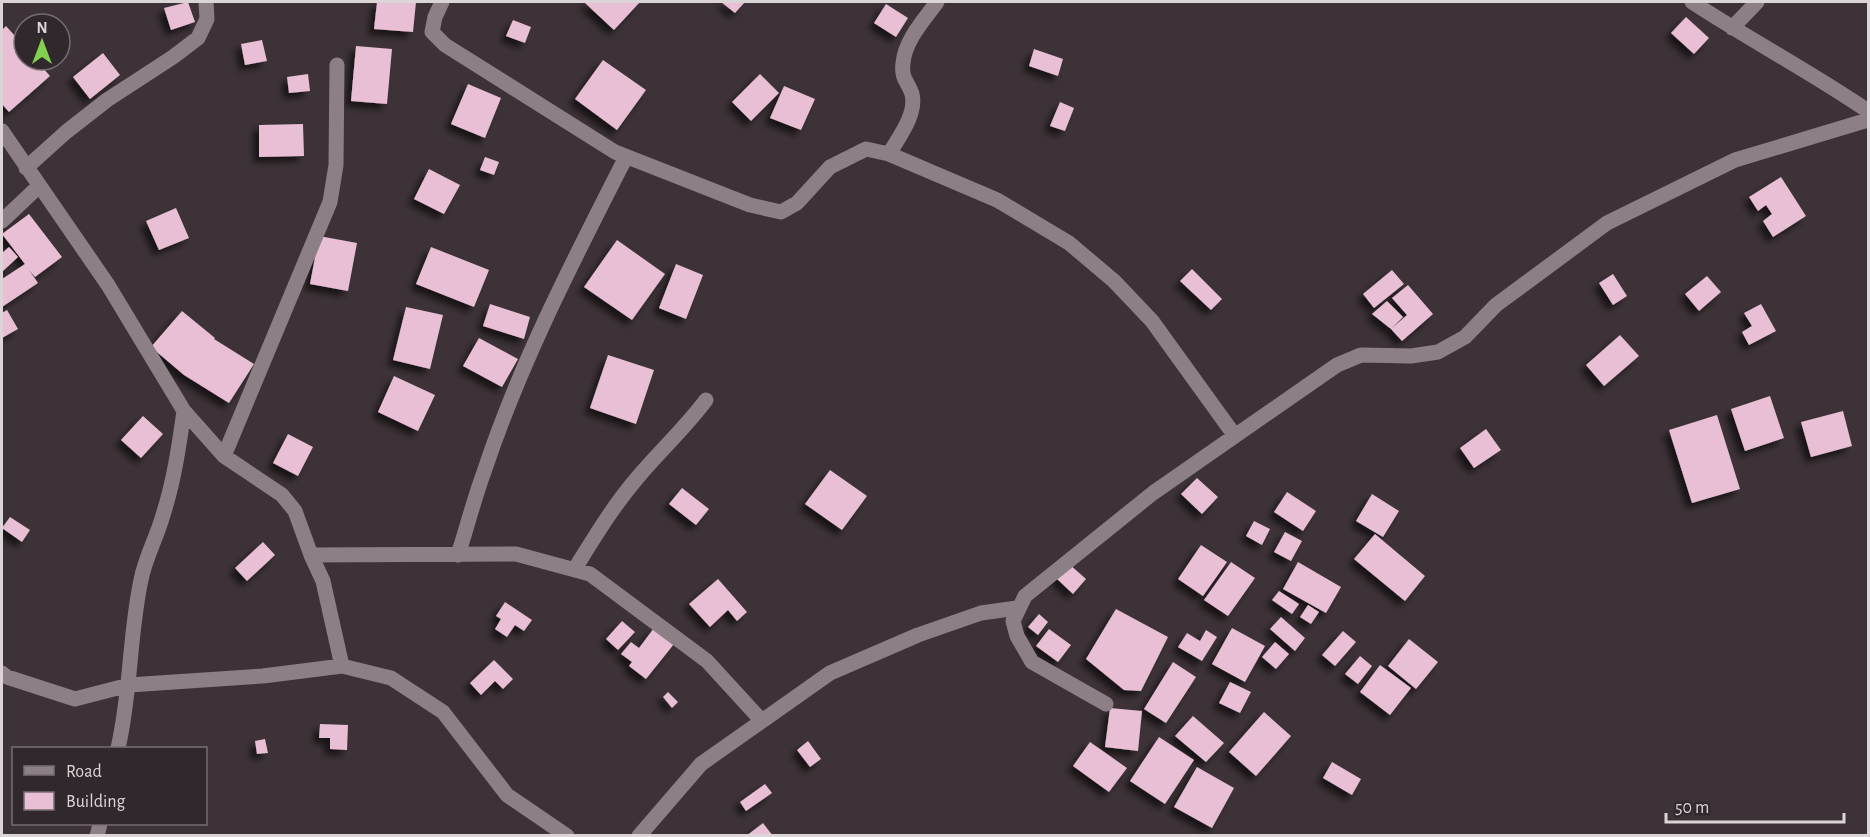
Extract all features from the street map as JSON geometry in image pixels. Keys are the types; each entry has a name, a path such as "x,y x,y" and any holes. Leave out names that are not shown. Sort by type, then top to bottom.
{"street":[{"path":"26,168 66,132 107,100 198,38 207,19 206,2"},
{"path":"442,2 435,17 432,32 445,45 615,152 750,205 781,212 797,203 830,167 866,149 889,154 997,200 1069,243 1114,281 1152,321 1235,436"},
{"path":"889,154 913,107 911,92 903,78 903,62 910,40 937,2"},
{"path":"1692,2 1732,28 1828,83 1869,111"},
{"path":"1732,28 1757,2"},
{"path":"224,456 330,202 336,165 337,65"},
{"path":"1106,704 1032,663 1017,636 1012,621 1025,596 1153,493 1337,365 1361,355 1411,356 1438,352 1465,337 1496,305 1607,223 1735,160 1869,120"},
{"path":"2,131 108,285 184,411 224,456 282,495 295,511 323,581 342,666"},
{"path":"458,555 484,471 536,342 626,157"},
{"path":"2,221 39,186"},
{"path":"574,570 615,506 639,476 687,425 706,400"},
{"path":"118,747 129,685 133,621 141,576 173,479 184,411"},
{"path":"311,555 516,554 590,574 707,661 761,720"},
{"path":"639,836 700,764 830,673 918,635 981,614 1017,608"},
{"path":"2,673 7,677 75,699 129,685 263,676 342,666 391,678 443,712 507,795 567,836"}],"building":[{"path":"188,2 195,22 171,30 164,8"},
{"path":"377,2 416,2 413,32 374,29"},
{"path":"586,2 640,2 614,30"},
{"path":"721,2 745,2 735,13"},
{"path":"886,4 908,18 896,37 874,23"},
{"path":"1686,17 1709,38 1694,54 1671,33"},
{"path":"513,20 531,27 525,43 506,36"},
{"path":"6,26 12,33 12,72 46,72 50,76 9,112 2,104 2,30"},
{"path":"262,40 267,61 245,65 241,44"},
{"path":"356,46 392,49 387,104 351,101"},
{"path":"1034,49 1063,59 1058,76 1029,66"},
{"path":"103,53 120,75 90,99 73,77"},
{"path":"603,60 646,90 617,130 575,99"},
{"path":"308,74 310,91 289,93 287,77"},
{"path":"760,74 779,93 751,121 732,102"},
{"path":"468,84 501,98 485,138 451,124"},
{"path":"784,86 815,99 801,130 770,118"},
{"path":"1060,102 1074,108 1065,131 1050,126"},
{"path":"303,124 304,156 259,157 259,125"},
{"path":"485,157 499,162 494,175 480,170"},
{"path":"429,169 460,185 444,214 414,199"},
{"path":"1781,177 1806,216 1773,237 1763,221 1772,214 1766,205 1758,211 1749,197"},
{"path":"176,208 189,238 159,250 146,221"},
{"path":"29,214 62,257 35,277 29,270 38,283 2,307 2,279 25,264 2,234"},
{"path":"319,236 357,243 348,291 310,284"},
{"path":"617,240 665,274 632,320 584,287"},
{"path":"9,247 18,257 2,272 2,253"},
{"path":"431,247 489,270 474,307 416,284"},
{"path":"676,264 703,275 686,319 659,308"},
{"path":"1192,269 1222,299 1211,310 1180,281"},
{"path":"1392,270 1404,284 1374,308 1363,294"},
{"path":"1613,274 1627,296 1613,305 1599,283"},
{"path":"1707,276 1721,292 1699,311 1685,294"},
{"path":"1408,285 1433,314 1402,341 1391,329 1407,315 1392,298"},
{"path":"1387,301 1403,317 1391,329 1372,314"},
{"path":"490,304 530,317 524,339 483,326"},
{"path":"1761,304 1776,331 1749,345 1742,332 1752,326 1744,313"},
{"path":"406,307 443,315 430,369 393,360"},
{"path":"7,310 18,329 2,338 2,313"},
{"path":"182,311 214,339 254,364 229,403 184,375 151,347"},
{"path":"1620,335 1639,356 1604,386 1586,365"},
{"path":"479,338 518,359 502,387 463,366"},
{"path":"608,355 654,370 636,424 590,408"},
{"path":"394,376 435,395 418,431 378,412"},
{"path":"1770,396 1784,438 1745,451 1731,409"},
{"path":"1843,411 1852,446 1811,457 1801,422"},
{"path":"1717,415 1740,489 1692,503 1669,430"},
{"path":"143,416 163,434 141,458 121,440"},
{"path":"1486,429 1501,450 1474,468 1460,448"},
{"path":"288,434 313,447 298,476 273,463"},
{"path":"830,470 867,496 842,530 805,504"},
{"path":"1197,478 1218,497 1202,514 1181,494"},
{"path":"682,488 709,509 696,525 669,504"},
{"path":"1287,492 1316,511 1303,531 1274,512"},
{"path":"1372,494 1399,511 1383,537 1356,521"},
{"path":"10,517 30,530 22,542 2,528"},
{"path":"1254,521 1270,529 1262,545 1246,536"},
{"path":"1285,532 1302,541 1291,561 1274,552"},
{"path":"1375,534 1425,576 1405,601 1354,559"},
{"path":"263,542 275,555 247,581 235,568"},
{"path":"1201,545 1227,562 1203,596 1178,579"},
{"path":"1231,562 1255,578 1228,616 1204,600"},
{"path":"1298,562 1341,587 1326,613 1283,589"},
{"path":"1068,563 1086,579 1073,594 1055,577"},
{"path":"718,579 747,612 737,621 728,610 710,627 689,604"},
{"path":"1279,591 1299,604 1292,614 1272,600"},
{"path":"505,602 532,620 524,631 515,625 507,637 495,629 501,619 496,616"},
{"path":"1308,605 1319,612 1311,624 1300,617"},
{"path":"1116,609 1168,637 1141,691 1124,690 1086,659"},
{"path":"1039,614 1048,622 1038,635 1028,627"},
{"path":"1281,617 1305,638 1295,651 1270,629"},
{"path":"622,621 635,632 618,650 606,639"},
{"path":"654,628 674,644 646,679 629,666 632,662 621,654 631,642 639,648"},
{"path":"1232,628 1265,646 1245,682 1212,664"},
{"path":"1049,629 1071,645 1058,662 1036,646"},
{"path":"1206,630 1217,637 1202,661 1178,647 1187,633 1200,641"},
{"path":"1343,631 1356,642 1335,666 1322,655"},
{"path":"1409,639 1438,662 1416,689 1388,666"},
{"path":"1275,642 1289,654 1276,669 1262,657"},
{"path":"1360,656 1372,666 1358,684 1345,674"},
{"path":"494,660 513,679 503,689 495,681 481,695 470,683"},
{"path":"1173,662 1196,677 1166,723 1144,709"},
{"path":"1380,665 1411,688 1390,715 1360,692"},
{"path":"1230,682 1251,692 1240,713 1219,703"},
{"path":"668,692 678,702 672,708 663,697"},
{"path":"1110,708 1142,711 1138,751 1105,747"},
{"path":"1264,712 1291,736 1256,776 1229,752"},
{"path":"1193,716 1224,743 1206,762 1175,736"},
{"path":"320,724 348,725 347,750 330,749 330,738 319,738"},
{"path":"1159,737 1194,760 1165,804 1130,781"},
{"path":"265,739 268,753 257,754 255,741"},
{"path":"808,741 821,759 810,767 797,750"},
{"path":"1090,742 1127,768 1109,792 1073,766"},
{"path":"1332,762 1361,779 1352,795 1323,778"},
{"path":"1197,767 1234,788 1212,828 1174,807"},
{"path":"765,784 772,793 746,811 740,802"},
{"path":"763,823 773,836 746,836"}]}
